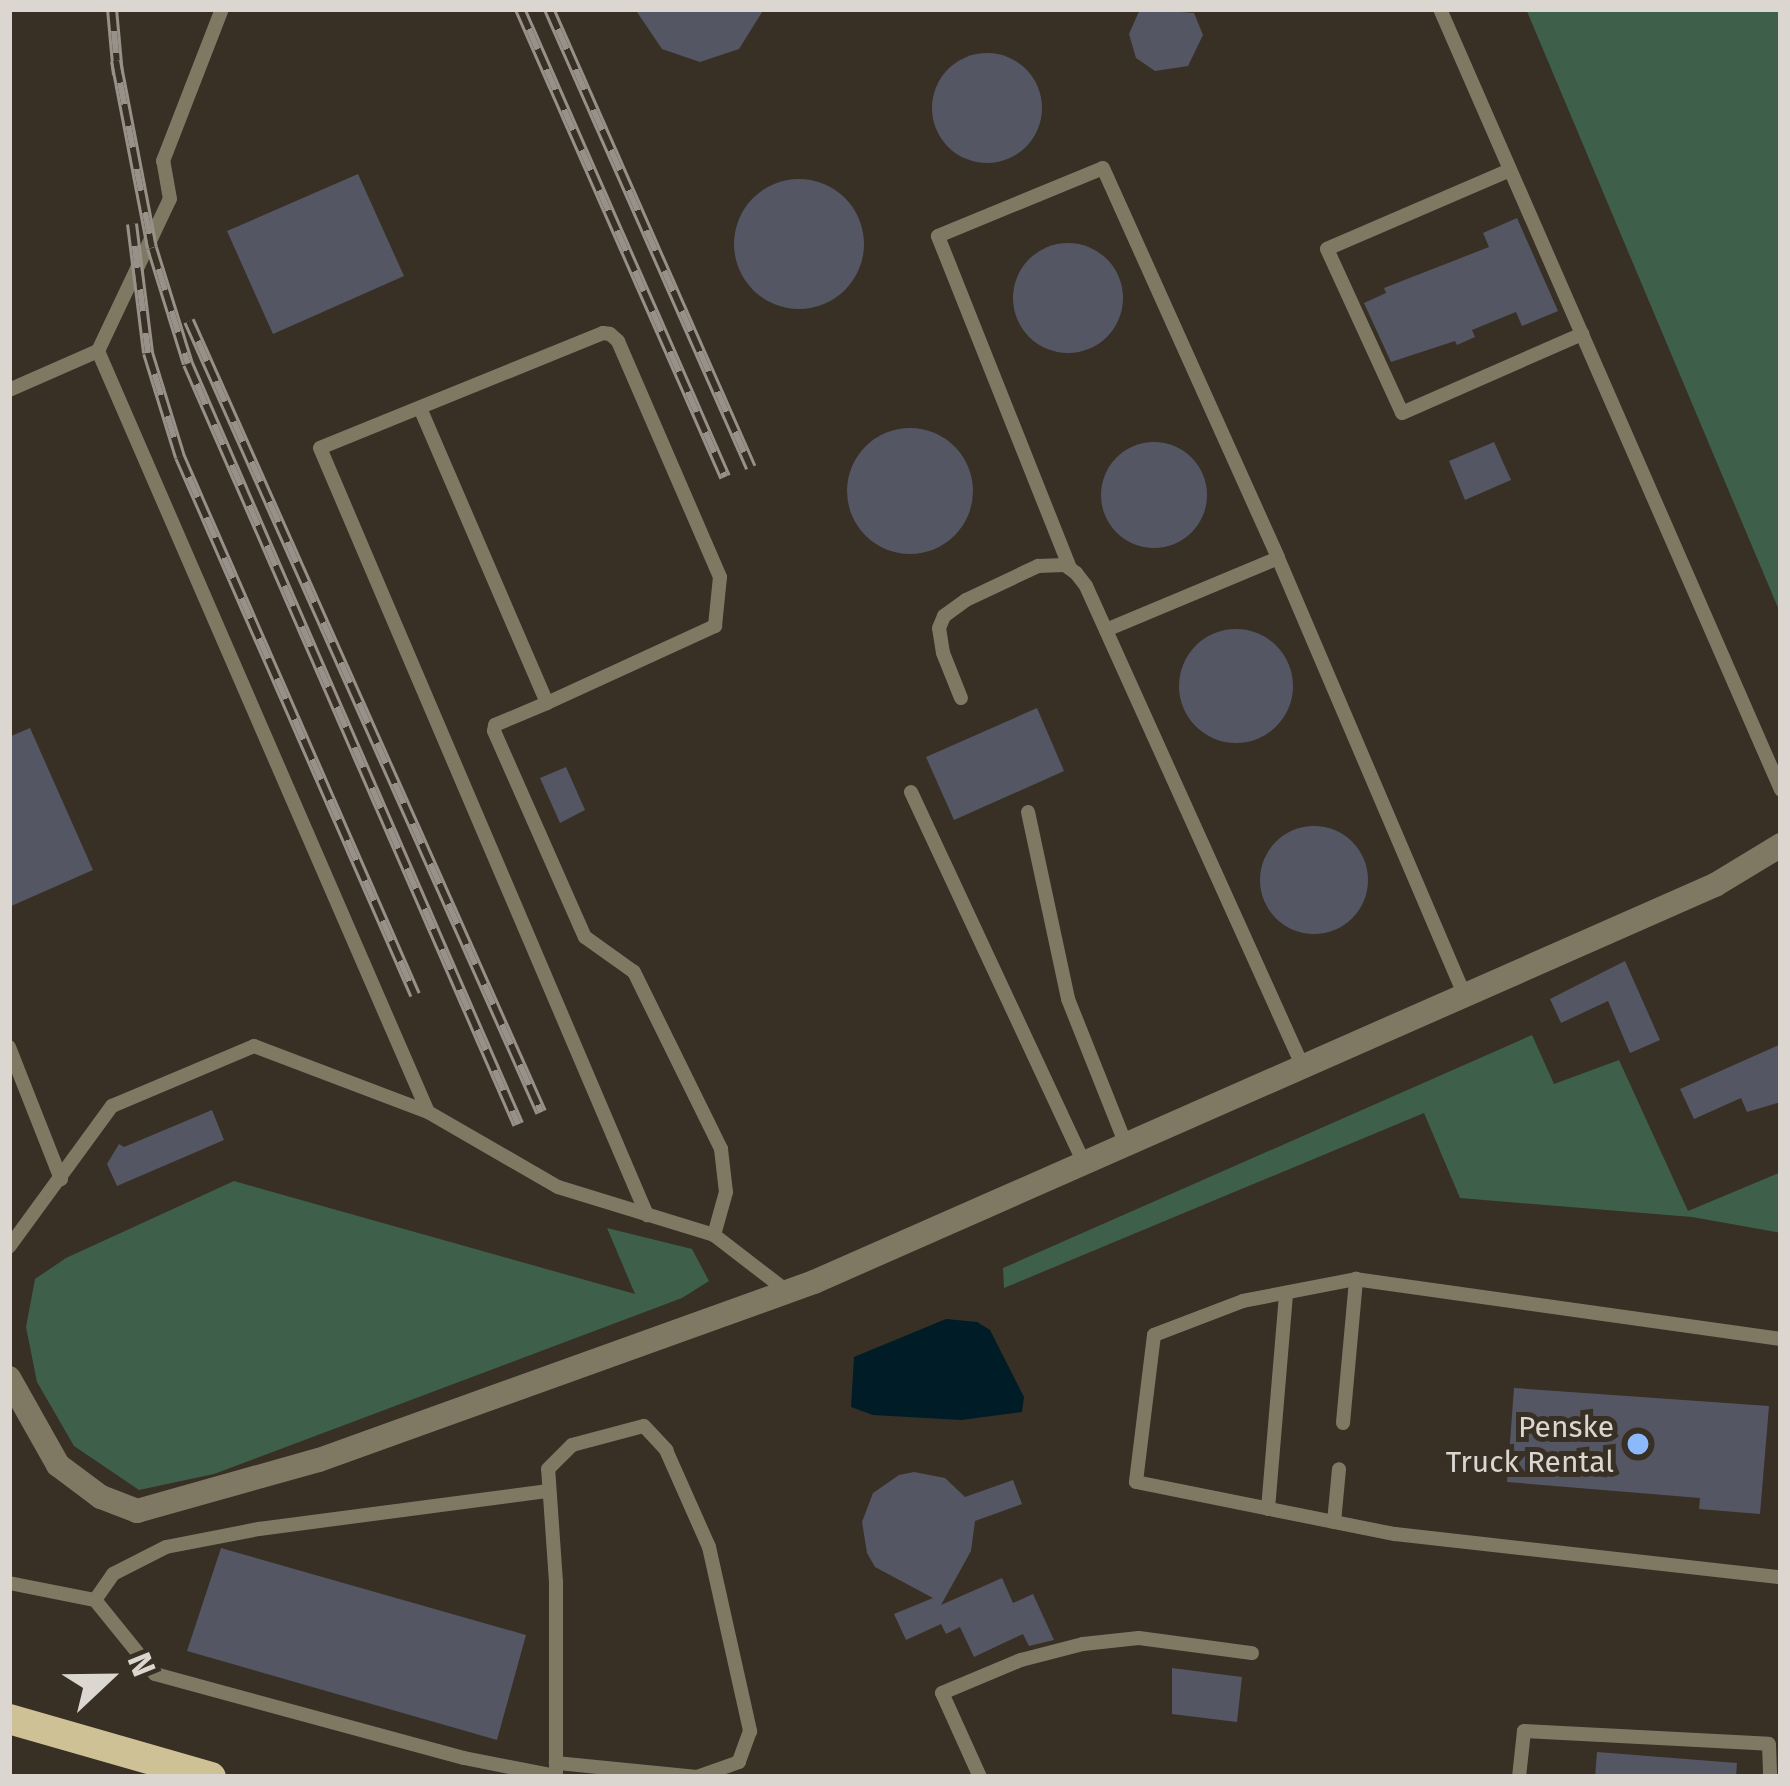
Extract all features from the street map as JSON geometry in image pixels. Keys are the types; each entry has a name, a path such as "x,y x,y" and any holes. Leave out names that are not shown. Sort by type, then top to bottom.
{"main road":[{"path":"9,1720 211,1777"}],"street":[{"path":"9,1378 58,1465 101,1497 137,1511 319,1460 788,1292 1715,885 1781,845"}],"lane":[{"path":"9,389 98,351 170,199 163,160 222,9"},
{"path":"1440,9 1781,790"},
{"path":"1303,1067 1087,586 1070,568 938,236 1103,168 1278,558 1465,995"},
{"path":"1510,170 1327,249 1402,412 1582,334"},
{"path":"647,1215 320,448 610,334 720,577 715,626 495,724 494,731 585,937 634,972 721,1149 726,1192 714,1235"},
{"path":"98,351 428,1112"},
{"path":"420,408 547,703"},
{"path":"1106,630 1278,558"},
{"path":"961,698 943,653 939,628 944,616 966,600 1038,566 1070,568"},
{"path":"911,792 1084,1163"},
{"path":"1028,812 1068,999 1126,1145"},
{"path":"9,1247 112,1106 254,1046 428,1112 558,1187 714,1235 788,1292"},
{"path":"9,1047 61,1180"},
{"path":"1343,1423 1356,1280"},
{"path":"1781,1339 1356,1280 1244,1301 1154,1334 1136,1482 1395,1534 1781,1577"},
{"path":"1268,1509 1286,1292"},
{"path":"9,1583 95,1600 155,1674 464,1758 556,1772 697,1777 739,1762 750,1731 709,1547 666,1450 644,1426 572,1445 548,1468 556,1582 556,1772"},
{"path":"1334,1522 1339,1469"},
{"path":"95,1600 113,1574 166,1547 549,1491"},
{"path":"980,1777 942,1693 1022,1660 1083,1644 1139,1639 1252,1653"},
{"path":"1519,1777 1524,1731 1769,1744 1771,1777"}],"green space":[{"path":"1526,9 1781,12 1781,615"},
{"path":"1532,1035 1554,1084 1619,1060 1688,1211 1781,1172 1781,1233 1692,1217 1460,1198 1424,1113 1004,1288 1003,1268"},
{"path":"234,1181 635,1294 607,1228 692,1249 709,1281 682,1298 214,1474 139,1490 74,1446 37,1382 26,1327 35,1279 66,1258"}],"water":[{"path":"946,1319 977,1322 990,1330 1024,1397 1022,1412 961,1420 873,1415 851,1407 854,1357"}],"building":[{"path":"635,9 764,9 739,49 700,62 662,49"},
{"path":"1140,9 1194,13 1203,35 1188,66 1155,71 1136,58 1129,34"},
{"path":"987,53 1008,57 1026,69 1038,87 1042,108 1038,129 1026,147 1008,159 987,163 966,159 948,147 936,129 932,108 936,87 948,69 966,57"},
{"path":"358,174 404,276 273,334 227,231"},
{"path":"799,179 824,184 845,198 859,219 864,244 859,269 845,290 824,304 799,309 774,304 753,290 739,269 734,244 739,219 753,198 774,184"},
{"path":"1517,218 1558,311 1522,326 1516,312 1472,330 1475,337 1457,345 1455,341 1391,362 1364,303 1386,293 1384,288 1489,247 1483,233"},
{"path":"1068,243 1089,247 1107,259 1119,277 1123,298 1119,319 1107,337 1089,349 1068,353 1047,349 1029,337 1017,319 1013,298 1017,277 1029,259 1047,247"},
{"path":"910,428 934,433 955,446 968,467 973,491 968,515 955,536 934,549 910,554 886,549 865,536 852,515 847,491 852,467 865,446 886,433"},
{"path":"1154,442 1174,446 1192,457 1203,475 1207,495 1203,515 1192,533 1174,544 1154,548 1134,544 1116,533 1105,515 1101,495 1105,475 1116,457 1134,446"},
{"path":"1494,442 1511,480 1465,500 1449,461"},
{"path":"1236,629 1268,638 1284,654 1293,686 1284,718 1268,734 1236,743 1204,734 1188,718 1179,686 1188,654 1204,638"},
{"path":"1037,708 1064,771 954,820 926,757"},
{"path":"30,728 93,870 9,907 9,737"},
{"path":"566,767 585,810 560,823 540,778"},
{"path":"1314,826 1335,830 1352,842 1364,859 1368,880 1364,901 1352,918 1335,930 1314,934 1293,930 1276,918 1264,901 1260,880 1264,859 1276,842 1293,830"},
{"path":"1625,961 1660,1040 1630,1053 1608,1001 1561,1023 1550,999"},
{"path":"1781,1044 1781,1102 1747,1112 1741,1098 1694,1119 1680,1089"},
{"path":"212,1110 224,1140 117,1186 107,1164 119,1144 124,1147"},
{"name":"Penske Truck Rental","path":"1514,1388 1769,1406 1760,1514 1699,1509 1700,1498 1507,1482"},
{"path":"914,1472 945,1478 965,1497 1013,1480 1022,1504 975,1521 971,1551 941,1605 1002,1578 1013,1603 1033,1594 1054,1640 1029,1646 1023,1634 974,1657 960,1627 946,1634 941,1624 906,1640 894,1614 933,1598 875,1567 867,1553 862,1522 873,1493 899,1475"},
{"path":"221,1548 526,1635 497,1740 187,1651"},
{"path":"1172,1668 1242,1677 1237,1722 1172,1714"},
{"path":"1597,1752 1737,1763 1736,1777 1595,1777"}],"railway":[{"path":"112,9 118,75"},
{"path":"520,9 725,477"},
{"path":"549,9 751,468"},
{"path":"116,61 152,248 188,364 518,1124"},
{"path":"132,224 148,353 180,457 415,995"},
{"path":"189,321 541,1112"}],"place":[{"name":"Penske Truck Rental","path":"1638,1444"}]}
